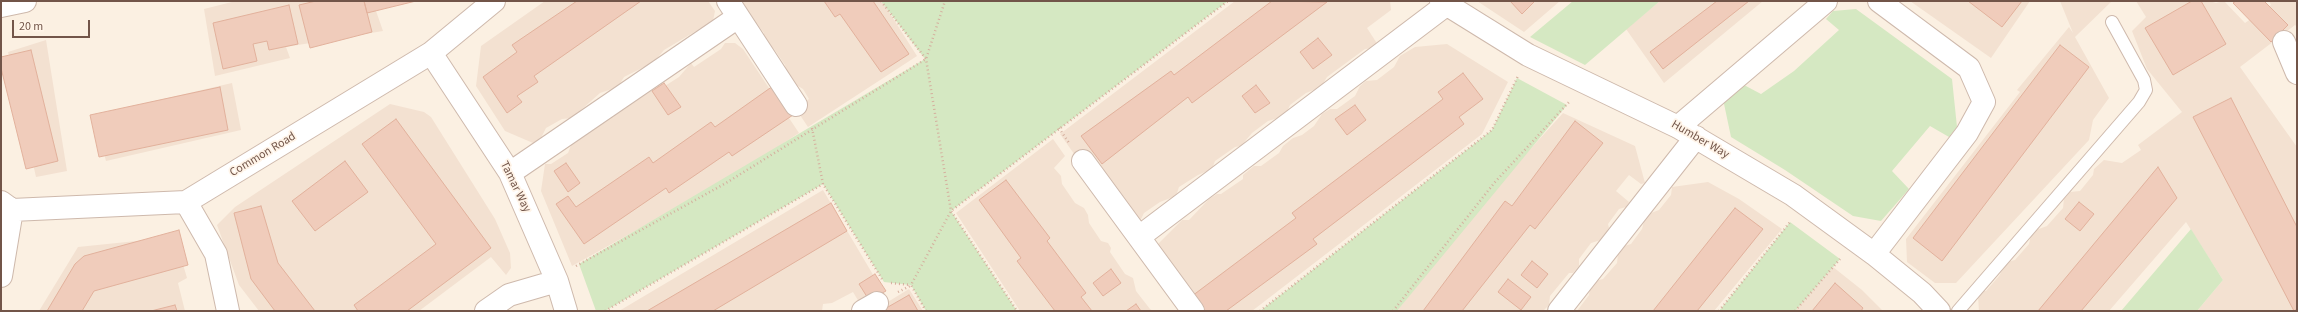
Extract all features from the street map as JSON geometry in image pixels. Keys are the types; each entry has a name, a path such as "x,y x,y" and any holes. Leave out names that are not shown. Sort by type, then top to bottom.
{"street":[{"path":"1,6 25,1"},
{"name":"Common Road","path":"7,206 186,202 431,53 494,1"},
{"path":"1559,311 1687,132 1826,1"},
{"path":"1874,254 1967,133 1984,102 1969,68 1879,1"},
{"path":"1139,237 1444,3"},
{"name":"Humber Way","path":"1444,3 1528,54 1687,132 1805,204 1874,254 1922,293 1939,311"},
{"path":"510,173 733,9 796,104"},
{"path":"2284,42 2297,73"},
{"name":"Tamar Way","path":"431,53 510,173 556,279 566,311"},
{"path":"1083,161 1193,311"},
{"path":"186,202 216,254 228,311"},
{"path":"1,276 7,206"},
{"path":"486,311 509,295 556,279"}],"lane":[{"path":"1958,311 2139,102 2146,90 2144,80 2112,22"}],"path":[{"path":"881,1 926,59"},
{"path":"946,1 926,59 951,211 1017,311"},
{"path":"911,285 951,211 1228,1"},
{"path":"1260,311 1492,130 1528,54"},
{"path":"556,279 726,183 812,128 926,59"},
{"path":"1393,311 1495,182 1587,82"},
{"path":"796,104 812,128 823,184 884,282 911,285"},
{"path":"605,311 823,184"},
{"path":"1719,311 1805,204"},
{"path":"1795,311 1856,240"},
{"path":"911,285 926,311"}],"shaded area":[{"path":"236,1 406,1 375,8 383,31 286,47 290,58 215,76 204,9"},
{"path":"545,1 708,1 715,11 713,21 664,50 654,62 624,77 618,87 600,93 572,118 562,119 546,128 540,140 533,143 505,131 476,86 481,46"},
{"path":"739,1 882,1 917,56 808,127 796,109 809,99 803,89 793,83 787,75 785,65 774,49 767,46 764,40 764,33"},
{"path":"1235,1 1390,1 1391,10 1367,28 1378,45 1374,48 1365,49 1327,77 1321,87 1306,93 1290,105 1286,114 1268,121 1252,133 1241,146 1235,147 1215,161 1212,169 1198,175 1179,187 1176,196 1160,202 1144,213 1139,223 1101,192 1060,134"},
{"path":"1477,1 1560,1 1524,32"},
{"path":"1660,1 1763,1 1664,83 1626,29"},
{"path":"1910,1 2030,1 1991,58"},
{"path":"2060,1 2112,1 2075,37 2109,98 2093,120 2089,140 1956,283 1935,283 1907,262 1906,239 2020,92 2017,90 2069,27 2073,33"},
{"path":"2136,1 2209,1 2216,3 2224,1 2245,23 2271,5 2269,1 2297,1 2297,27 2295,25 2240,67 2297,147 2297,311 2197,311 2223,280 2186,222 2109,311 1979,311 1978,296 1981,291 1986,291 1999,276 2007,262 2015,260 2029,244 2031,235 2036,230 2047,226 2063,208 2064,199 2070,192 2080,191 2093,175 2094,169 2104,160 2122,163 2141,150 2138,145 2182,112 2147,69 2132,31 2146,17"},
{"path":"46,40 67,171 36,177 8,52"},
{"path":"725,43 735,43 743,49 799,133 727,180 572,266 541,191 545,164 551,164 568,153 571,145 651,91 657,91 679,77 691,63 694,67 721,49"},
{"path":"1447,44 1508,82 1482,134 1252,311 1185,311 1147,248 1158,244 1182,220 1189,220 1209,199 1217,194 1221,194 1243,179 1243,175 1254,166 1261,166 1279,153 1283,146 1293,138 1302,135 1314,126 1322,114 1330,109 1337,109 1355,96 1360,86 1366,81 1377,80 1394,67 1400,56 1415,47"},
{"path":"232,83 241,130 106,161 94,115"},
{"path":"390,104 424,112 431,117 495,219 510,253 511,268 506,275 491,257 419,311 259,311 239,285 217,225 235,207"},
{"path":"1563,113 1635,146 1645,183 1641,184 1629,175 1616,191 1629,202 1626,207 1619,209 1608,224 1609,228 1601,240 1591,243 1579,259 1579,266 1573,273 1569,273 1550,296 1549,305 1543,311 1397,311 1479,206"},
{"path":"1053,139 1065,156 1054,168 1061,176 1062,184 1075,203 1084,208 1088,215 1089,223 1101,241 1108,243 1111,248 1110,252 1125,274 1133,278 1136,291 1153,311 1020,311 956,213"},
{"path":"1708,182 1739,199 1782,229 1714,311 1577,311 1589,295 1590,288 1595,281 1603,279 1617,263 1618,254 1624,246 1631,244 1642,229 1644,221 1651,213 1659,210 1671,195 1672,187"},
{"path":"823,190 885,295 862,307 853,292 832,303 823,304 822,311 619,311"},
{"path":"175,237 187,278 178,283 185,311 39,311 78,247"},
{"path":"1833,267 1862,290 1883,311 1794,311"},
{"path":"909,289 923,311 873,311"}],"green space":[{"path":"881,1 1228,1 951,211 1017,311 926,311 911,285 884,282 823,184 605,311 596,311 579,264 925,59"},
{"path":"1573,1 1660,1 1585,65 1530,37"},
{"path":"1856,9 1952,79 1957,127 1949,137 1930,126 1892,171 1909,189 1881,221 1853,216 1785,170 1731,137 1723,99 1744,85 1761,94 1794,71 1839,30 1826,19 1833,11"},
{"path":"1517,78 1567,105 1397,311 1260,311 1492,130"},
{"path":"1790,222 1840,259 1795,311 1719,311"},
{"path":"2191,229 2223,280 2197,311 2121,311"}],"building":[{"path":"316,1 364,1 372,32 310,48 299,5"},
{"path":"364,1 416,1 367,13"},
{"path":"577,1 641,1 534,76 538,82 517,96 522,102 507,113 483,77 517,52 512,45"},
{"path":"824,1 873,1 909,54 881,72 840,14 835,17"},
{"path":"1272,1 1327,2 1192,103 1188,97 1102,164 1081,136 1171,71 1174,75"},
{"path":"1510,1 1535,1 1522,14"},
{"path":"1717,1 1749,1 1663,69 1650,52"},
{"path":"1968,1 2022,1 2002,27"},
{"path":"2192,1 2201,1 2226,44 2173,75 2145,28"},
{"path":"2236,1 2264,1 2288,25 2271,42 2233,3"},
{"path":"289,5 298,44 269,50 267,41 253,44 257,61 223,69 213,23"},
{"path":"1318,38 1332,55 1313,69 1300,52"},
{"path":"2060,45 2089,67 1942,261 1913,238"},
{"path":"31,50 58,161 26,169 1,68 1,57"},
{"path":"1463,73 1483,99 1459,117 1464,124 1313,239 1317,244 1226,311 1203,311 1192,296 1296,218 1292,213 1443,99 1438,92"},
{"path":"664,83 681,107 668,115 652,91"},
{"path":"1256,85 1270,103 1255,113 1242,96"},
{"path":"773,86 793,115 732,156 729,152 669,193 666,188 584,244 556,204 568,196 576,207 649,157 653,163 711,122 715,127"},
{"path":"220,87 228,130 99,157 90,115"},
{"path":"2231,98 2297,227 2297,309 2294,311 2193,117"},
{"path":"1355,105 1366,120 1347,135 1335,119"},
{"path":"396,119 491,248 407,311 358,311 354,305 436,244 362,144"},
{"path":"1575,121 1603,143 1535,229 1530,225 1462,311 1423,311 1505,201 1512,206"},
{"path":"345,161 368,192 315,231 292,201"},
{"path":"566,163 580,183 568,192 554,171"},
{"path":"2158,167 2177,198 2081,311 2038,311"},
{"path":"1006,180 1050,238 1047,241 1086,293 1081,297 1092,311 1055,311 1017,261 1021,258 979,200"},
{"path":"2079,202 2094,214 2080,231 2065,219"},
{"path":"831,203 847,231 713,311 647,311"},
{"path":"261,206 278,263 315,311 275,311 251,279 234,213"},
{"path":"1735,208 1763,229 1697,311 1653,311"},
{"path":"179,230 188,265 94,291 82,311 47,311 75,264 84,256"},
{"path":"1532,261 1548,274 1537,288 1521,275"},
{"path":"1111,269 1121,283 1103,296 1093,283"},
{"path":"875,274 886,291 869,300 859,284"},
{"path":"1508,279 1531,297 1521,310 1498,292"},
{"path":"1835,283 1863,308 1861,311 1812,311"},
{"path":"909,295 918,311 881,311"},
{"path":"1136,304 1141,311 1126,311"},
{"path":"175,305 177,311 151,311"}]}
